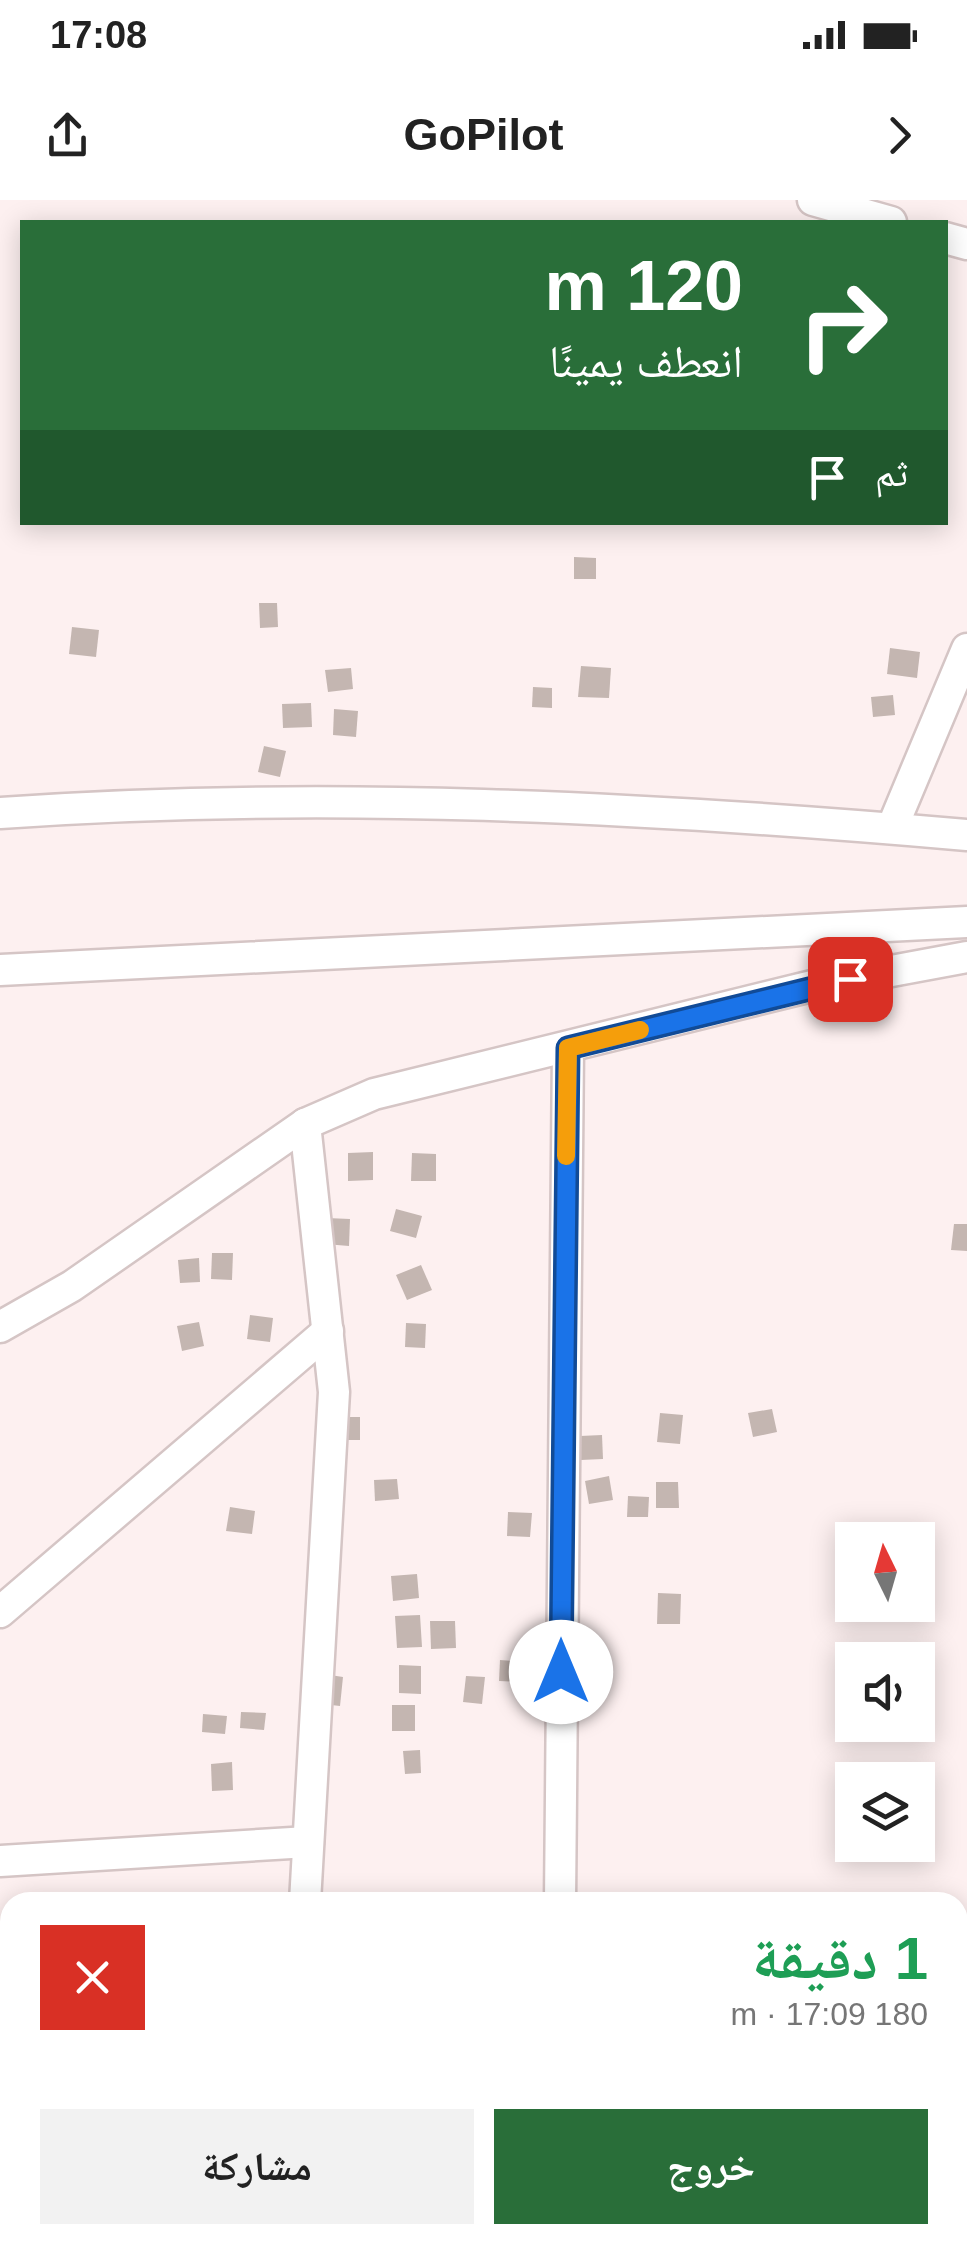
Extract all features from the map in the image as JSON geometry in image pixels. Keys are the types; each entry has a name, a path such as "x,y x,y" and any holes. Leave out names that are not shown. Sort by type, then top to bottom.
{"street":[{"path":"813,200 885,220"},
{"path":"892,828 967,649"},
{"path":"0,813 112,805 376,800 967,834"},
{"path":"0,970 967,922"},
{"path":"0,1327 72,1286 305,1124 374,1094 816,985 967,957"},
{"path":"560,1892 568,1048"},
{"path":"305,1124 334,1392 306,1892"},
{"path":"0,1612 328,1331"},
{"path":"0,1861 308,1842"}],"building":[{"path":"574,557 596,558 596,579 574,579"},
{"path":"259,603 277,603 278,627 260,628"},
{"path":"72,627 99,630 96,657 69,654"},
{"path":"890,648 920,652 917,678 887,674"},
{"path":"581,666 611,668 609,698 578,697"},
{"path":"351,668 353,689 328,692 325,670"},
{"path":"533,687 552,688 552,708 532,707"},
{"path":"893,695 895,715 873,717 871,697"},
{"path":"311,703 312,727 283,728 282,704"},
{"path":"334,709 358,711 356,737 333,735"},
{"path":"264,746 286,751 280,777 258,772"},
{"path":"373,1152 373,1180 348,1181 348,1153"},
{"path":"412,1153 436,1154 436,1181 411,1181"},
{"path":"396,1209 422,1216 416,1238 390,1231"},
{"path":"327,1218 350,1219 349,1246 325,1244"},
{"path":"954,1224 967,1224 967,1251 951,1250"},
{"path":"212,1253 233,1253 232,1280 211,1279"},
{"path":"199,1258 200,1282 180,1283 178,1260"},
{"path":"421,1265 432,1290 407,1300 396,1275"},
{"path":"250,1315 273,1318 270,1342 247,1339"},
{"path":"199,1322 204,1346 182,1351 177,1326"},
{"path":"406,1323 426,1324 425,1348 405,1347"},
{"path":"772,1409 777,1432 753,1437 748,1413"},
{"path":"660,1413 683,1415 680,1444 657,1442"},
{"path":"336,1417 360,1417 360,1440 336,1440"},
{"path":"602,1435 603,1459 581,1460 580,1436"},
{"path":"609,1476 613,1500 589,1504 585,1481"},
{"path":"397,1479 399,1499 375,1501 374,1480"},
{"path":"656,1482 678,1482 679,1508 656,1508"},
{"path":"628,1496 649,1497 648,1517 627,1517"},
{"path":"230,1507 255,1511 252,1534 226,1531"},
{"path":"508,1512 532,1513 530,1537 507,1536"},
{"path":"417,1574 419,1598 393,1601 391,1576"},
{"path":"658,1593 681,1594 680,1624 657,1624"},
{"path":"420,1615 422,1647 397,1648 395,1616"},
{"path":"430,1621 455,1621 456,1648 431,1649"},
{"path":"500,1660 525,1662 524,1682 499,1681"},
{"path":"399,1665 421,1666 421,1694 399,1693"},
{"path":"317,1673 343,1677 340,1706 314,1703"},
{"path":"466,1676 485,1677 482,1704 463,1702"},
{"path":"392,1705 415,1705 415,1731 392,1731"},
{"path":"241,1712 266,1713 264,1730 240,1728"},
{"path":"203,1714 227,1716 225,1734 202,1732"},
{"path":"420,1750 421,1773 405,1774 403,1751"},
{"path":"232,1762 233,1790 212,1791 211,1764"}],"slow traffic":[{"path":"566,1156 568,1048 640,1030"}],"route":[{"path":"561,1672 568,1048 850,979"}]}
